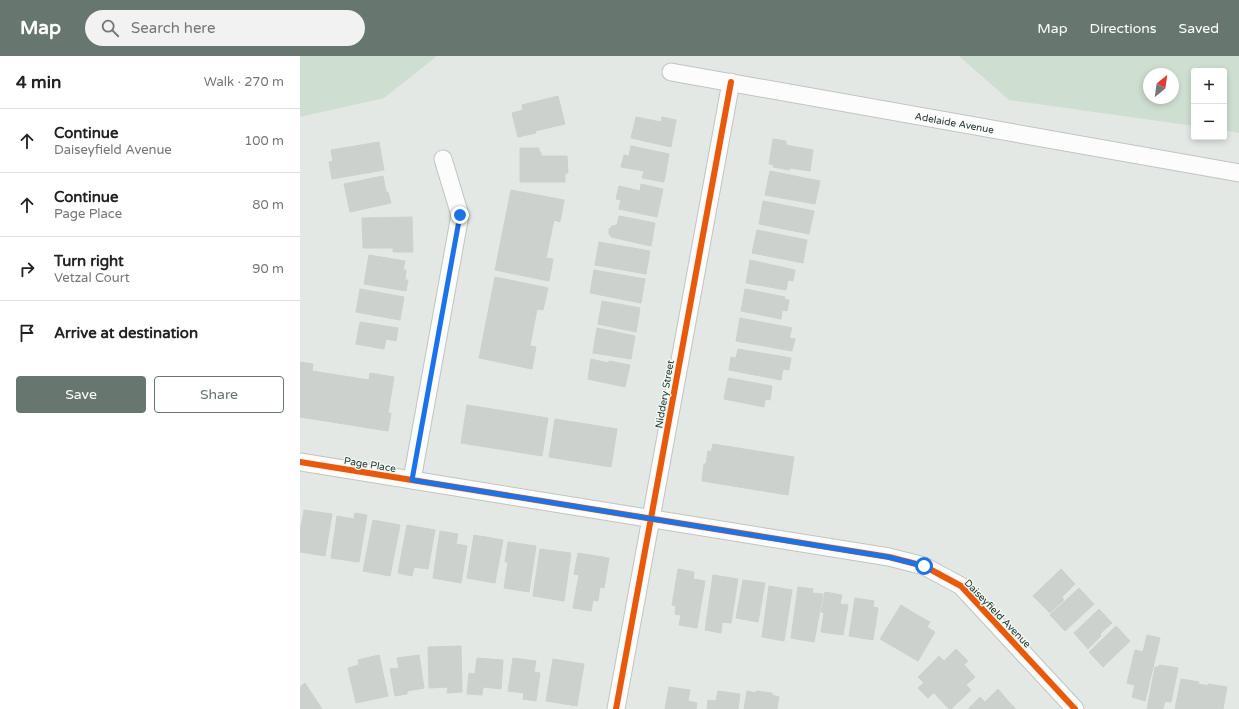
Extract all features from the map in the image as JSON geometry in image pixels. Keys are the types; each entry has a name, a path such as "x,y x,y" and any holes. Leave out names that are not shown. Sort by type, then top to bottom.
{"street":[{"name":"Adelaide Avenue","path":"671,72 1239,173"},
{"name":"Niddery Street","path":"616,709 731,82"},
{"path":"412,480 460,215 443,159"},
{"name":"Page Place","path":"300,462 651,519"},
{"name":"Daiseyfield Avenue","path":"651,519 888,557 924,566 961,586 1075,709"}],"green space":[{"path":"300,56 437,56 384,98 300,117"},
{"path":"959,56 1239,56 1239,133 1227,131 1227,68 1191,68 1191,126 1009,100"}],"building":[{"path":"558,96 565,124 535,131 536,133 518,137 512,113 523,110 522,105"},
{"path":"636,117 661,122 662,117 676,120 671,147 631,138"},
{"path":"773,139 786,141 786,145 813,150 810,171 790,168 789,170 773,167 774,165 769,164"},
{"path":"379,142 384,170 332,179 329,162 333,161 331,150"},
{"path":"631,146 669,154 664,182 642,178 644,171 621,167 624,155 629,156"},
{"path":"520,148 539,148 541,156 567,156 568,173 565,173 565,182 520,182"},
{"path":"770,171 820,181 815,204 765,195"},
{"path":"383,176 386,192 388,192 391,203 350,212 344,184"},
{"path":"641,184 663,189 657,217 619,209 621,200 616,199 619,186 640,191"},
{"path":"511,190 564,200 560,222 554,220 546,258 553,259 549,281 495,270"},
{"path":"763,201 814,211 809,234 759,224"},
{"path":"619,216 655,223 651,246 611,237 609,234 609,229 612,226 617,225"},
{"path":"412,217 413,252 393,252 393,248 363,248 362,218"},
{"path":"757,230 807,240 803,263 752,253"},
{"path":"599,242 650,251 646,274 595,265"},
{"path":"369,255 405,261 403,270 406,270 405,280 408,280 406,291 364,284"},
{"path":"750,260 795,270 793,281 788,280 786,290 746,283"},
{"path":"594,270 645,279 641,303 590,293"},
{"path":"495,277 548,288 543,310 537,309 530,346 536,347 532,369 479,358"},
{"path":"360,289 404,297 400,320 356,312"},
{"path":"745,289 785,297 784,299 789,300 787,311 782,310 781,319 741,311"},
{"path":"602,301 640,308 636,332 598,324"},
{"path":"740,318 792,328 789,338 795,339 792,351 736,341"},
{"path":"360,322 398,328 396,341 386,339 384,349 356,344"},
{"path":"597,328 635,336 631,359 593,353"},
{"path":"738,349 791,358 789,370 783,369 781,380 729,370 731,357 736,358"},
{"path":"591,359 608,363 609,361 630,365 625,387 588,379"},
{"path":"300,362 313,364 312,371 369,380 370,373 394,377 388,413 391,413 388,431 300,417"},
{"path":"728,378 772,386 770,400 765,399 764,407 724,399"},
{"path":"467,405 548,418 542,456 461,443"},
{"path":"555,419 617,429 611,467 549,457"},
{"path":"713,444 794,457 788,495 702,481 704,464 706,464 708,451 711,452"},
{"path":"304,510 332,514 325,556 300,552 300,531"},
{"path":"355,513 367,515 359,562 331,558 337,516 354,519"},
{"path":"373,520 400,525 390,576 363,571"},
{"path":"407,525 435,530 428,569 414,567 412,576 398,573"},
{"path":"440,531 458,534 456,544 467,546 461,583 433,578"},
{"path":"474,535 503,540 495,583 467,578"},
{"path":"508,542 536,546 529,592 504,588 508,562 505,562"},
{"path":"540,549 571,553 564,601 533,596"},
{"path":"578,553 609,558 604,588 600,587 598,601 593,600 591,611 573,608 579,575 574,574"},
{"path":"678,569 694,572 693,579 705,581 697,628 679,625 681,615 675,614 676,606 672,605"},
{"path":"1061,569 1075,584 1062,597 1064,600 1050,613 1033,596"},
{"path":"713,575 738,579 731,623 722,622 721,633 705,630"},
{"path":"743,580 765,583 758,622 736,618"},
{"path":"769,586 792,590 784,641 762,637"},
{"path":"798,587 813,589 812,593 823,594 814,642 791,638"},
{"path":"1079,588 1094,604 1065,631 1050,615"},
{"path":"825,592 842,595 840,604 848,605 843,635 821,632 824,613 821,612"},
{"path":"855,598 874,601 873,607 878,608 873,640 849,636"},
{"path":"901,605 919,616 899,650 880,639"},
{"path":"1099,609 1112,623 1100,634 1101,636 1088,649 1074,633"},
{"path":"919,616 930,622 927,627 935,632 918,661 899,650"},
{"path":"1116,626 1130,641 1103,667 1089,652"},
{"path":"1147,635 1160,638 1145,701 1132,697 1135,685 1127,683 1135,650 1143,652"},
{"path":"461,646 462,692 447,693 448,687 429,688 428,647"},
{"path":"956,649 968,661 928,698 918,688 924,683 918,677 939,656 944,661"},
{"path":"379,655 388,696 356,703 348,668 359,665 358,660"},
{"path":"419,655 424,688 407,691 407,694 395,696 390,669 399,668 397,658"},
{"path":"477,658 503,660 501,689 483,687 482,695 467,694 469,673 475,674"},
{"path":"513,658 536,661 534,672 540,673 536,701 523,699 524,693 508,691"},
{"path":"553,659 584,664 577,706 546,701"},
{"path":"964,665 975,677 966,685 971,690 951,709 949,709 934,693"},
{"path":"1159,665 1178,668 1171,702 1165,701 1163,709 1147,709 1155,667 1159,667"},
{"path":"1181,679 1199,682 1198,684 1204,685 1199,709 1175,709"},
{"path":"305,683 322,709 300,709 300,687"},
{"path":"1208,684 1227,687 1223,709 1199,709 1204,685 1208,686"},
{"path":"669,687 690,690 688,701 697,703 696,709 665,709"},
{"path":"998,689 1009,702 1002,709 968,709 980,697 985,702"},
{"path":"718,691 740,694 738,709 707,709 708,700 716,701"},
{"path":"747,691 756,693 756,691 772,693 772,695 779,697 777,709 744,709"},
{"path":"1009,702 1016,709 1002,709"}],"cycle path":[{"path":"616,709 731,82"},
{"path":"300,462 889,557 924,566 961,586 1075,709"}],"route":[{"path":"460,215 412,480 888,557 924,566"}]}
